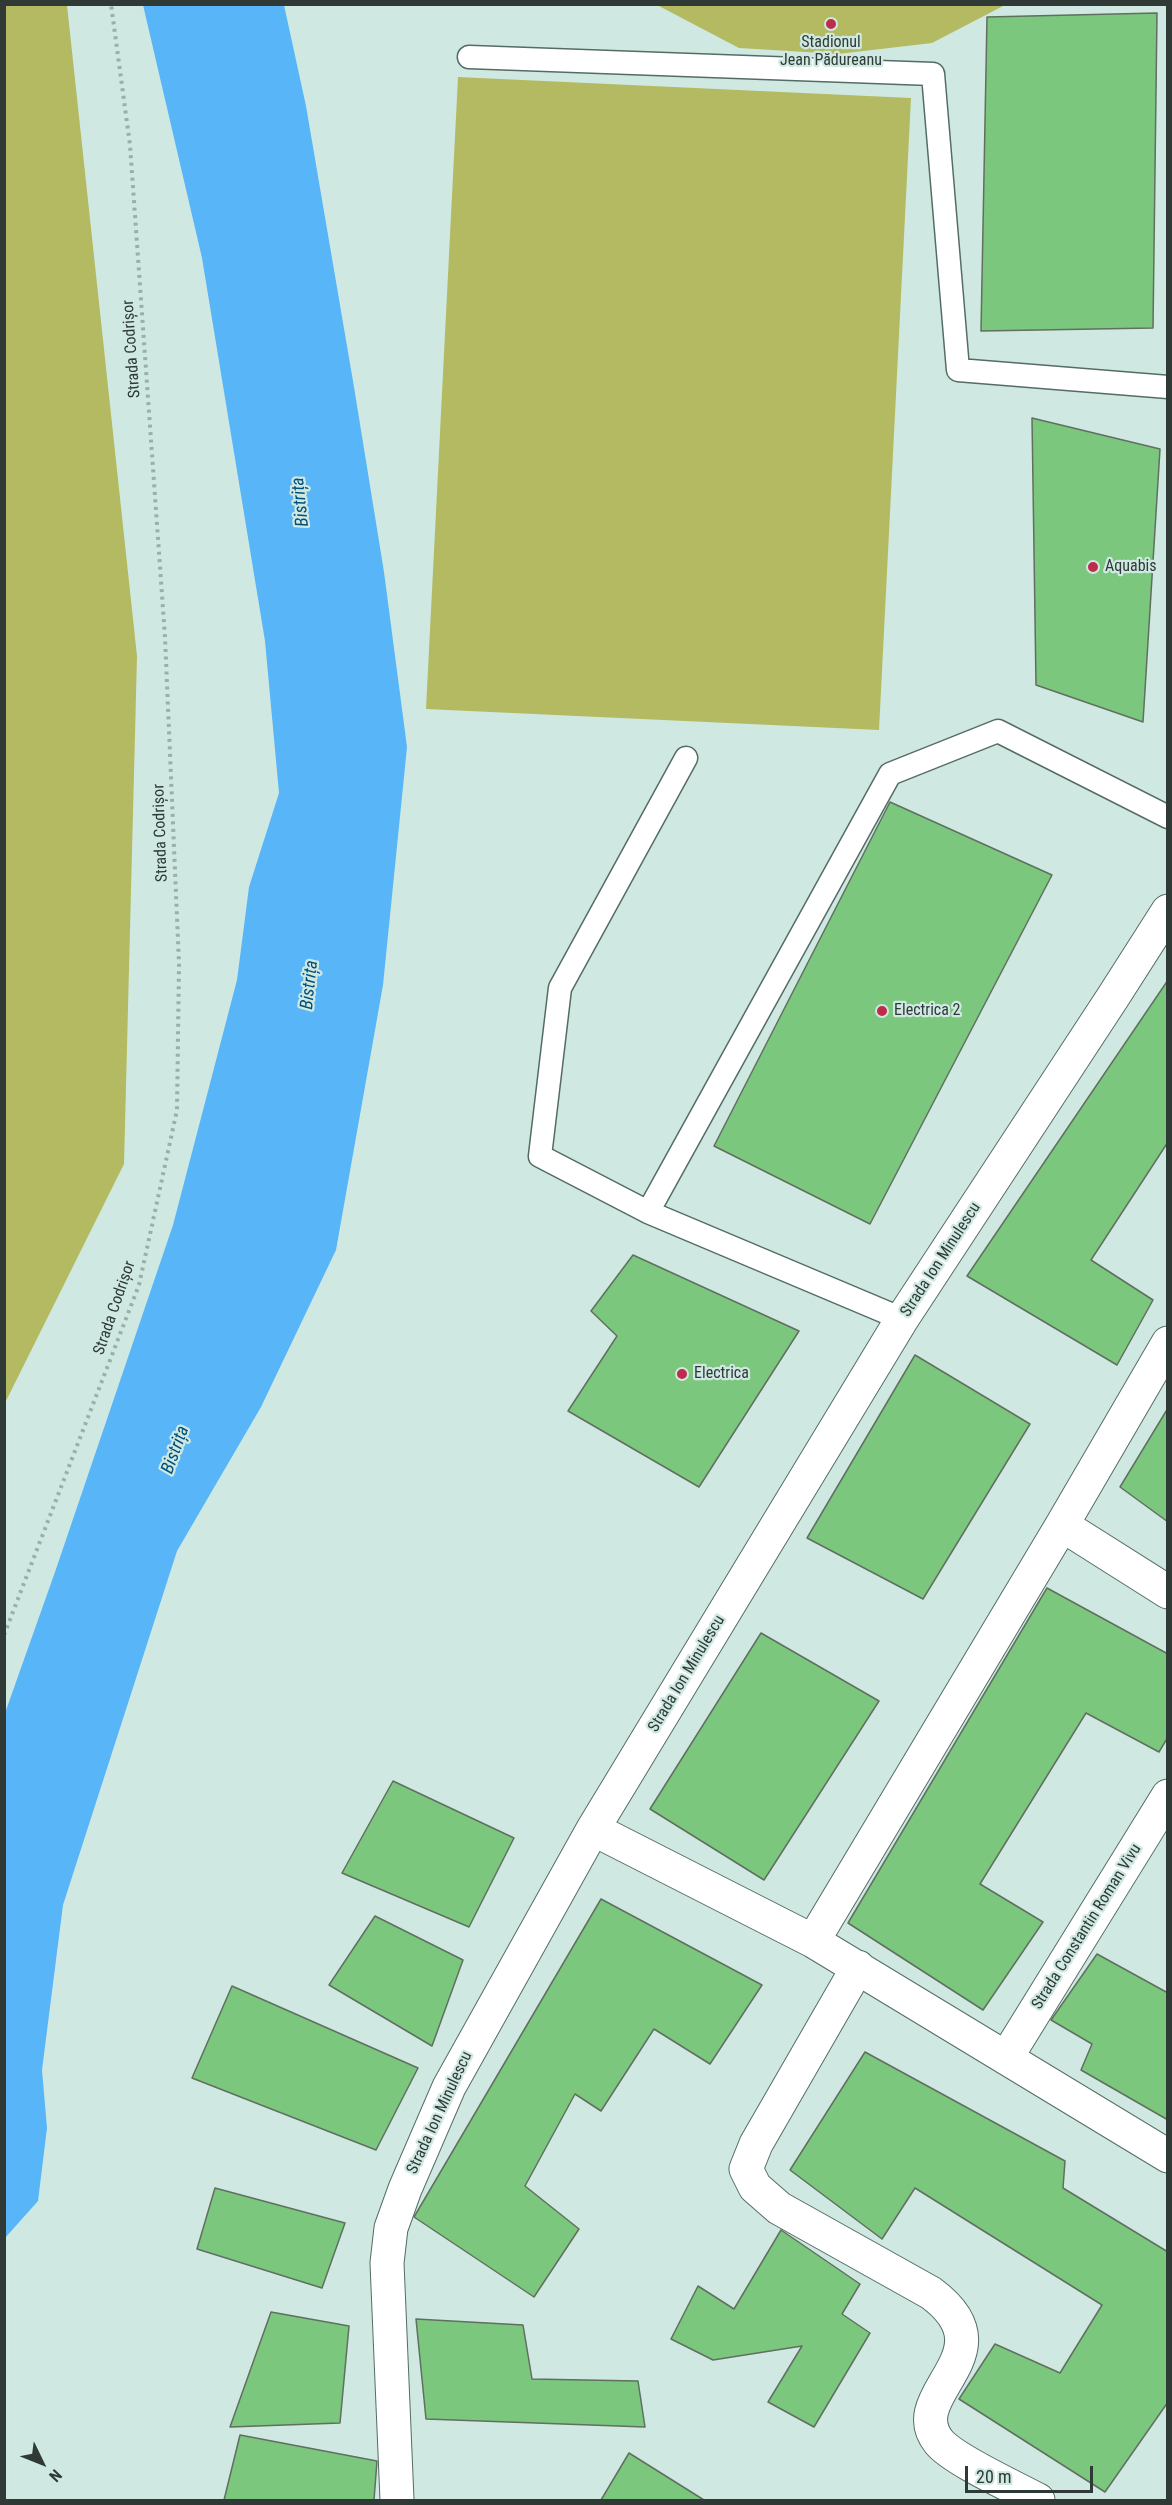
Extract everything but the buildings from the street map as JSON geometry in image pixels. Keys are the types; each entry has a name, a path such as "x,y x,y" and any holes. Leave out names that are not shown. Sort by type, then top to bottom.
{"street":[{"name":"Strada Ion Minulescu","path":"397,2500 387,2263 391,2228 448,2087 593,1829 902,1319 1167,911"},
{"path":"813,1941 1062,1525 1167,1343"},
{"path":"1062,1525 1167,1592"},
{"name":"Strada Constantin Roman Vivu","path":"1006,2058 1167,1796"},
{"path":"593,1829 813,1941 1167,2156"},
{"path":"858,1967 756,2144 746,2169 755,2187 778,2208 931,2293 948,2306 959,2326 964,2343 930,2413 930,2426 939,2442 952,2453 1038,2500"}],"lane":[{"path":"469,57 933,74 958,370 1167,387"},
{"path":"648,1212 890,774 998,731 1167,817"},
{"path":"686,759 560,988 540,1156 648,1212 902,1319"}],"path":[{"name":"Strada Codrișor","path":"4,1635 139,1286 177,1110 179,964 165,637 130,145 111,4"}],"green space":[{"path":"4,5 67,5 137,656 124,1164 5,1403"},
{"name":"Stadionul Jean Pădureanu","path":"657,5 1005,5 932,43 838,54 739,48"},
{"path":"458,77 911,98 879,730 426,709"}],"water":[{"name":"Bistrița","path":"143,5 284,5 306,106 354,387 384,572 407,747 383,985 336,1250 261,1407 177,1551 63,1905 42,2070 47,2128 38,2201 5,2238 5,1713 173,1225 237,980 249,887 279,793 265,641 202,258"}],"place":[{"name":"Stadionul Jean Pădureanu","path":"831,24"},
{"name":"Aquabis","path":"1093,567"},
{"name":"Electrica 2","path":"882,1011"},
{"name":"Electrica","path":"682,1374"}]}
